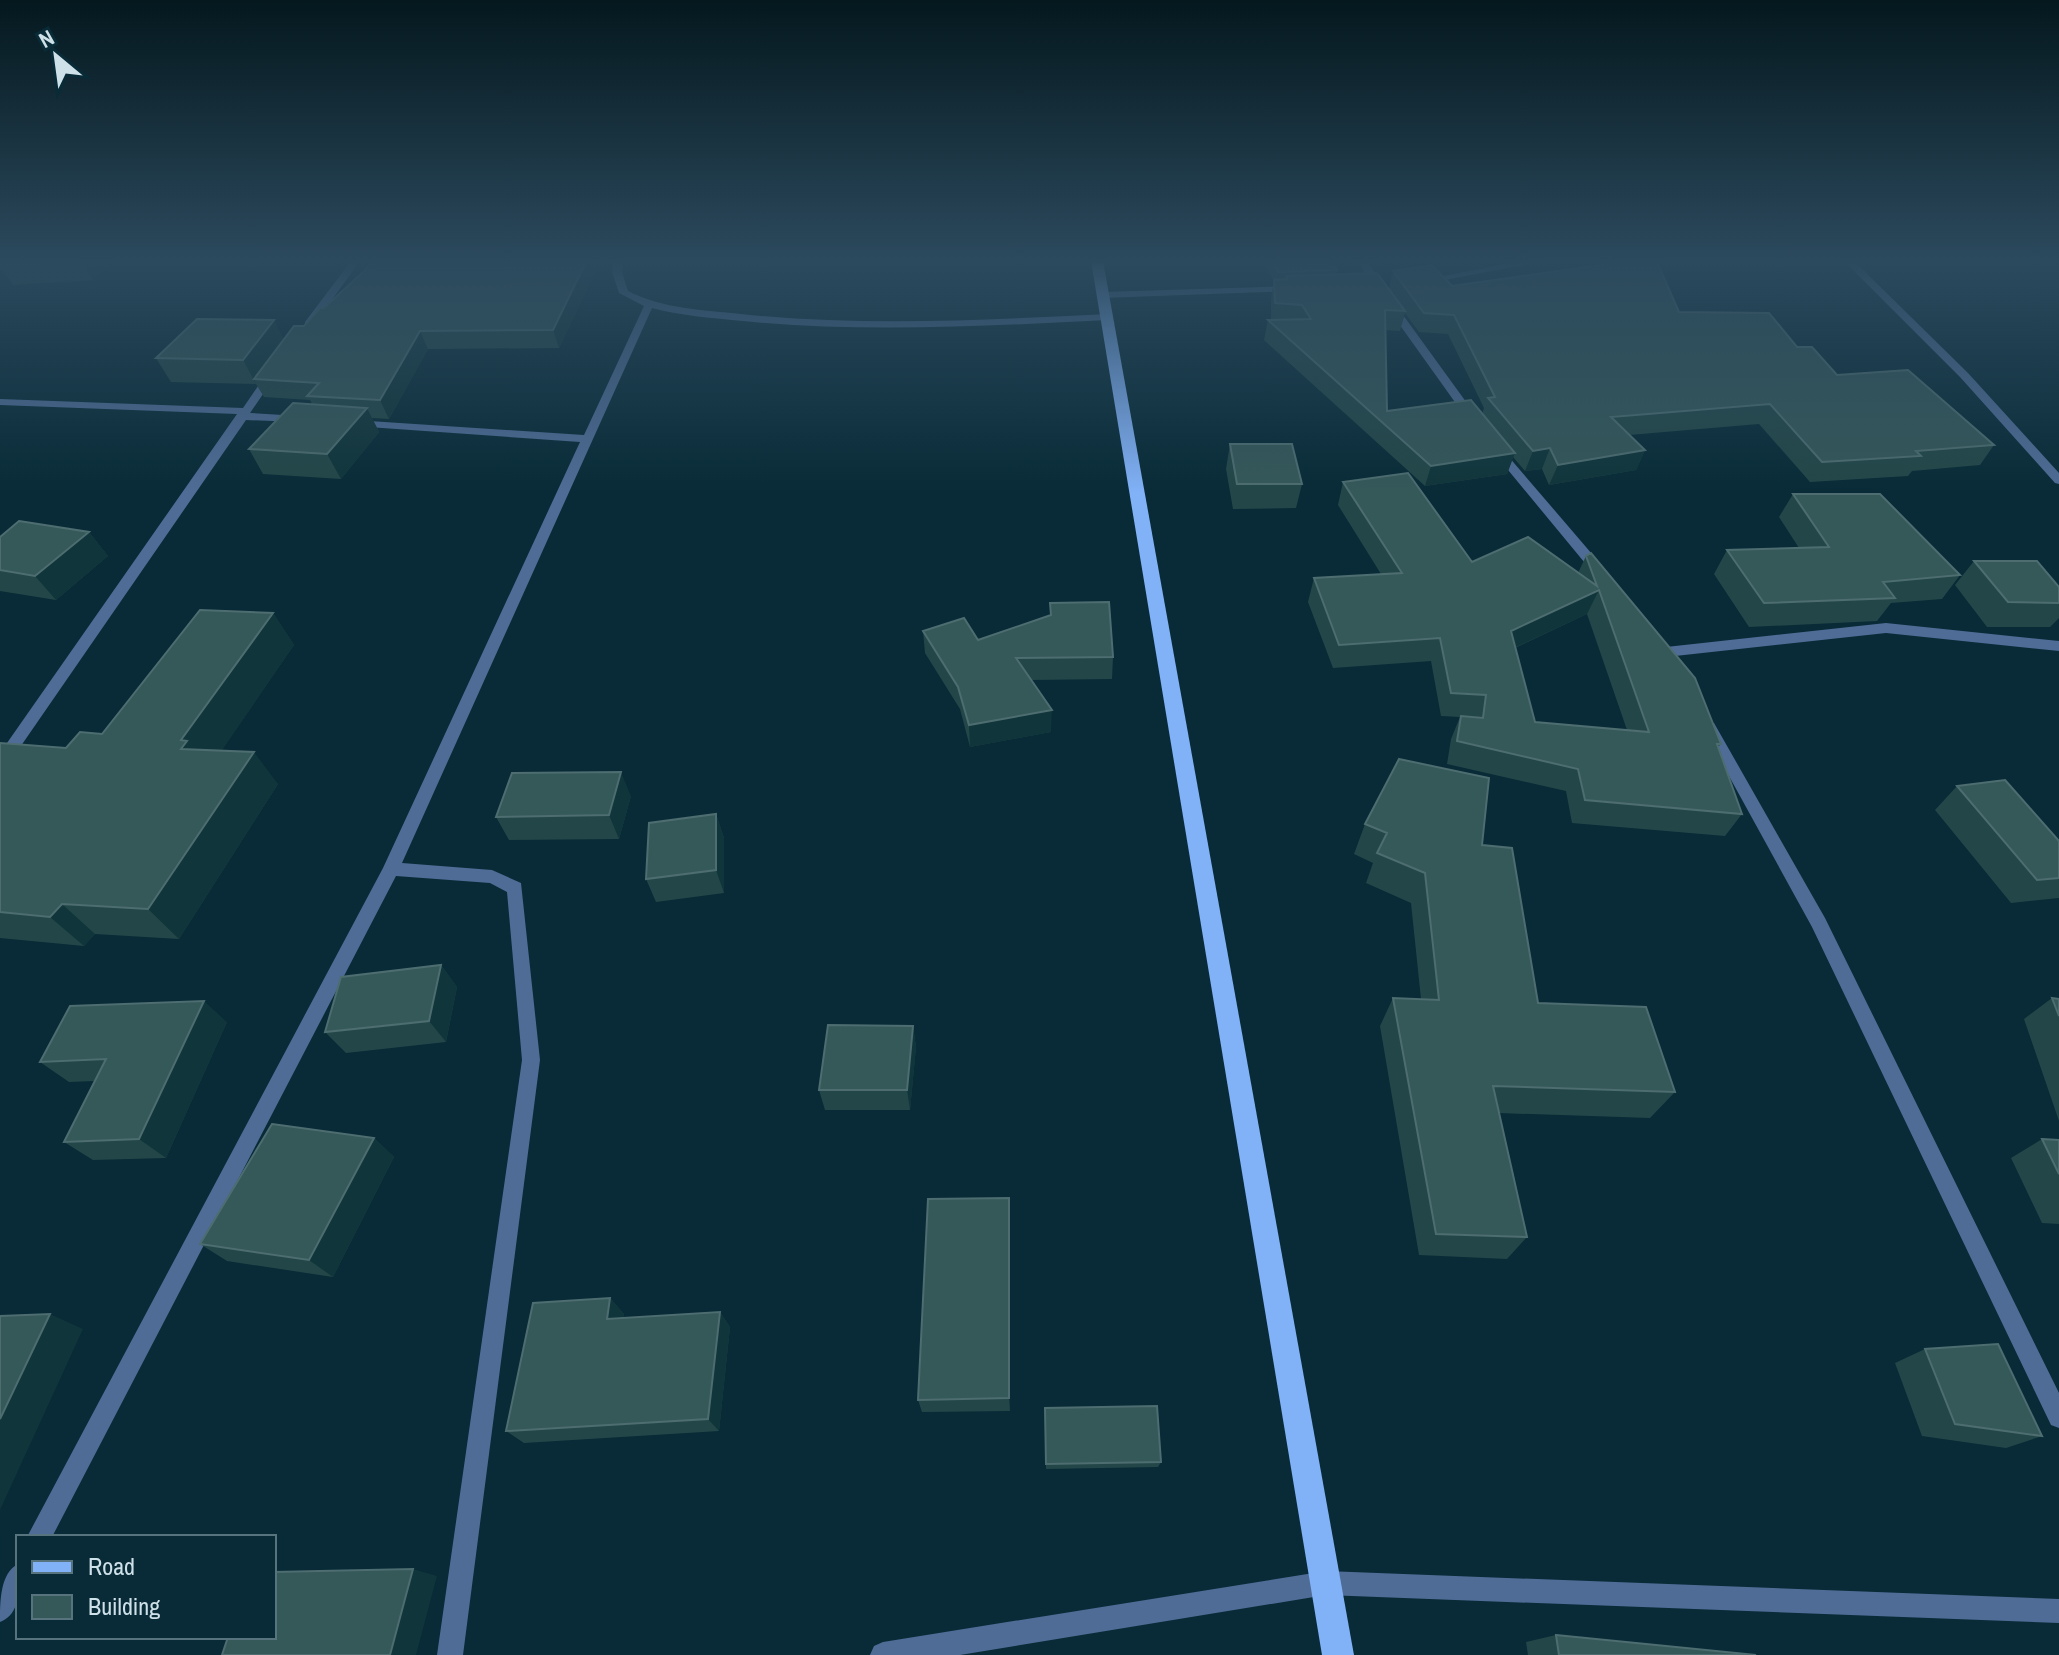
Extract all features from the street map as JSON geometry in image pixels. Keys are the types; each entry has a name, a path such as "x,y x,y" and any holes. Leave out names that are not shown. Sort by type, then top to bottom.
{"main road":[{"path":"1112,338 1338,1655"}],"street":[{"path":"40,1535 391,869 634,338"},
{"path":"1413,338 1484,434 1607,582"},
{"path":"1927,338 2059,480"},
{"path":"0,765 242,413 282,361"},
{"path":"0,402 242,413 306,419"},
{"path":"337,421 587,439"},
{"path":"1666,653 1886,628 2059,646"},
{"path":"1697,707 1819,923 2059,1417"},
{"path":"391,869 492,877 515,888 531,1060 450,1655"},
{"path":"0,1610 16,1580"},
{"path":"883,1655 1326,1583 2059,1611"}],"building":[{"path":"177,338 260,338 243,360 156,358"},
{"path":"285,338 416,338 380,400 307,396 319,383 254,379"},
{"path":"1288,338 1386,338 1387,411 1471,400 1515,453 1431,466"},
{"path":"1466,338 1790,338 1797,347 1812,347 1837,375 1908,370 1994,445 1916,451 1921,456 1822,462 1770,404 1611,417 1645,450 1558,465 1550,448 1533,451 1488,398 1495,397"},
{"path":"293,403 367,408 327,454 249,449"},
{"path":"1230,444 1292,444 1302,484 1237,484"},
{"path":"1408,473 1472,562 1528,537 1597,586 1586,556 1591,553 1695,678 1721,744 1717,744 1742,814 1585,800 1578,769 1457,741 1461,716 1483,718 1486,695 1451,693 1440,638 1339,645 1314,578 1402,573 1343,482","holes":["1599,590 1649,732 1535,722 1511,631"]},
{"path":"1793,494 1880,494 1960,575 1883,582 1895,598 1764,603 1727,550 1829,547"},
{"path":"19,521 89,532 35,576 0,570 0,537"},
{"path":"1974,561 2037,561 2059,587 2059,603 2008,602"},
{"path":"1109,602 1113,657 1016,658 1052,710 969,725 958,687 923,631 964,618 978,640 1051,615 1050,603"},
{"path":"200,610 273,613 181,740 187,741 181,749 254,752 148,909 62,904 50,917 0,912 0,743 66,748 80,732 102,734"},
{"path":"1399,759 1489,778 1482,845 1512,848 1538,1003 1646,1007 1675,1092 1493,1086 1527,1237 1436,1234 1393,998 1439,1000 1425,873 1377,853 1387,833 1365,824"},
{"path":"621,772 609,815 496,817 512,773"},
{"path":"2005,780 2059,841 2059,878 2037,880 1957,786"},
{"path":"716,814 716,870 646,879 649,823"},
{"path":"441,965 429,1021 325,1032 341,977"},
{"path":"2052,998 2059,999 2059,1016"},
{"path":"204,1001 139,1139 64,1142 106,1059 40,1062 70,1006"},
{"path":"828,1025 913,1026 907,1090 819,1090"},
{"path":"272,1124 374,1138 309,1260 200,1244"},
{"path":"2042,1139 2059,1140 2059,1174"},
{"path":"1009,1198 1009,1398 918,1400 928,1199"},
{"path":"610,1298 607,1319 720,1312 708,1419 506,1431 533,1303"},
{"path":"50,1314 0,1419 0,1316"},
{"path":"1998,1344 2042,1436 1955,1424 1925,1349"},
{"path":"1157,1406 1161,1462 1046,1464 1045,1408"},
{"path":"413,1569 390,1655 222,1655 227,1639 276,1639 276,1572"},
{"path":"1556,1635 1756,1655 1559,1655"}]}
